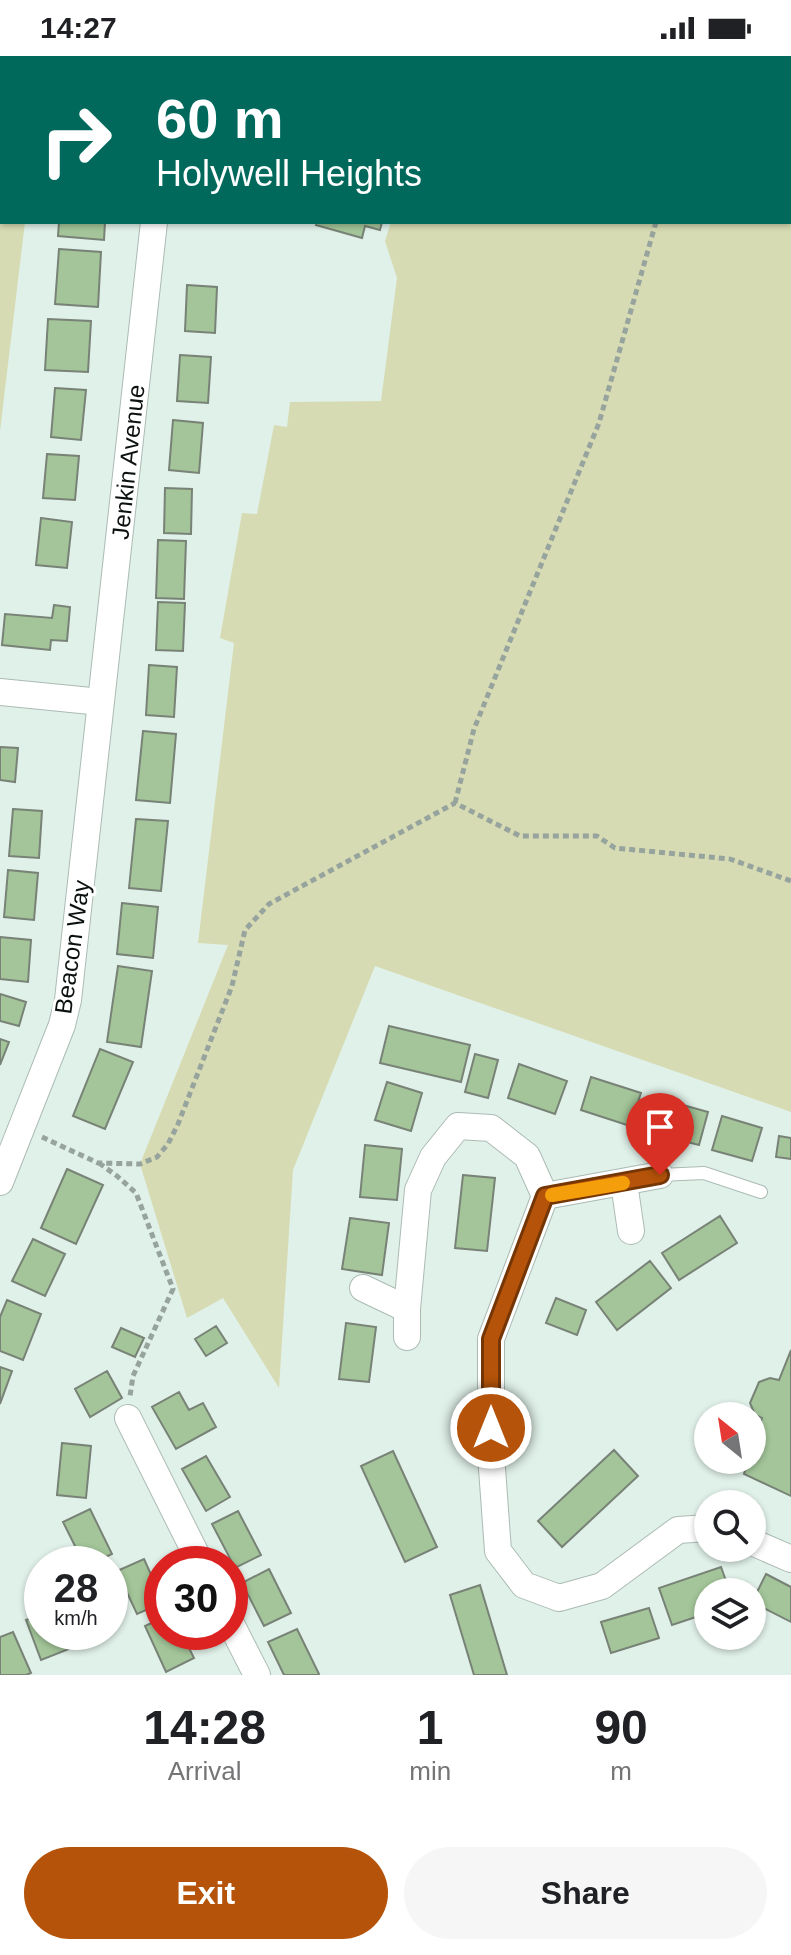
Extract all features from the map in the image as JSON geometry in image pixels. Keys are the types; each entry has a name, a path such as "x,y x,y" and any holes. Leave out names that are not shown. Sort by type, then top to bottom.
{"street":[{"name":"Jenkin Avenue","path":"101,702 154,224"},
{"path":"0,692 101,702"},
{"name":"Beacon Way","path":"0,1182 62,1025 68,1000 101,702"},
{"path":"407,1337 418,1190 433,1157 458,1126 491,1128 527,1156 545,1196 491,1339 491,1455 498,1551 524,1585 559,1598 602,1586 678,1530 694,1529"},
{"path":"545,1196 660,1175"},
{"path":"624,1183 631,1231"},
{"path":"363,1288 407,1309"},
{"path":"128,1418 192,1546"},
{"path":"766,1548 791,1559"},
{"path":"244,1650 257,1675"}],"lane":[{"path":"660,1175 704,1173 761,1192"}],"path":[{"path":"98,1163 140,1164 157,1157 168,1144 232,986 245,930 269,904 455,803 474,729 599,423 655,224"},
{"path":"455,803 520,836 597,836 615,848 730,859 791,881"},
{"path":"22,1128 98,1163 136,1193 173,1289 133,1376 128,1418"}],"green space":[{"path":"0,224 25,224 0,431"},
{"path":"390,224 791,224 791,1112 375,966 293,1170 279,1388 223,1298 187,1318 140,1164 228,945 198,943 234,643 220,638 242,513 257,514 274,425 287,427 290,402 381,401 397,278 385,241"}],"building":[{"path":"59,224 105,224 104,240 58,236"},
{"path":"382,224 380,230 365,226 362,238 316,225"},
{"path":"59,249 101,252 98,307 55,304"},
{"path":"187,285 217,287 215,333 185,331"},
{"path":"48,319 91,321 88,372 45,370"},
{"path":"180,355 211,357 208,403 177,401"},
{"path":"55,388 86,390 81,440 51,437"},
{"path":"173,420 203,423 199,473 169,470"},
{"path":"47,454 79,456 75,500 43,498"},
{"path":"165,488 192,489 191,534 164,533"},
{"path":"41,518 72,522 67,568 36,565"},
{"path":"158,540 186,541 184,599 156,598"},
{"path":"158,602 185,603 183,651 156,650"},
{"path":"54,605 70,607 67,641 51,640 50,650 2,645 5,614 52,618"},
{"path":"149,665 177,667 174,717 146,715"},
{"path":"143,731 176,734 170,803 136,800"},
{"path":"0,747 18,748 15,782 0,780"},
{"path":"13,809 42,811 39,858 9,856"},
{"path":"136,819 168,821 161,891 129,888"},
{"path":"8,870 38,873 34,920 4,917"},
{"path":"122,903 158,907 153,958 117,954"},
{"path":"0,937 31,940 28,982 0,979"},
{"path":"118,966 152,971 141,1047 107,1042"},
{"path":"0,994 26,1002 19,1026 0,1021"},
{"path":"389,1026 470,1045 461,1082 380,1063"},
{"path":"0,1039 9,1042 0,1065"},
{"path":"100,1049 133,1062 105,1129 73,1116"},
{"path":"475,1054 498,1060 488,1098 465,1092"},
{"path":"519,1064 567,1081 555,1114 508,1098"},
{"path":"591,1077 641,1093 630,1126 581,1110"},
{"path":"387,1082 422,1093 411,1131 375,1120"},
{"path":"654,1097 708,1112 699,1145 645,1131"},
{"path":"722,1116 762,1128 752,1161 712,1150"},
{"path":"779,1136 791,1138 791,1159 776,1157"},
{"path":"365,1145 402,1149 397,1200 360,1197"},
{"path":"67,1169 103,1185 76,1244 41,1228"},
{"path":"463,1175 495,1178 487,1251 455,1248"},
{"path":"720,1216 737,1243 679,1280 662,1253"},
{"path":"350,1218 389,1223 382,1275 342,1269"},
{"path":"33,1239 65,1254 45,1296 12,1281"},
{"path":"650,1261 671,1288 617,1330 596,1302"},
{"path":"556,1298 586,1310 577,1335 546,1323"},
{"path":"7,1300 41,1314 23,1360 0,1351 0,1317"},
{"path":"346,1323 376,1327 369,1382 339,1379"},
{"path":"216,1326 227,1343 206,1356 195,1339"},
{"path":"121,1328 144,1338 135,1357 112,1347"},
{"path":"791,1350 791,1496 744,1474 766,1474 766,1402 750,1402 759,1382 770,1378 779,1380"},
{"path":"0,1367 12,1371 0,1404"},
{"path":"107,1371 122,1398 90,1417 75,1389"},
{"path":"179,1392 189,1410 203,1403 216,1427 176,1449 152,1407"},
{"path":"62,1443 91,1446 86,1498 57,1495"},
{"path":"614,1450 638,1476 562,1547 538,1521"},
{"path":"393,1451 437,1547 405,1562 361,1466"},
{"path":"206,1456 230,1497 206,1511 182,1469"},
{"path":"90,1509 108,1546 75,1546 63,1522"},
{"path":"238,1511 261,1555 248,1562 248,1546 224,1546 212,1524"},
{"path":"144,1559 144,1611 137,1614 128,1595 128,1566"},
{"path":"721,1567 725,1578 694,1578 694,1618 672,1625 659,1588"},
{"path":"269,1569 291,1613 264,1626 248,1595 248,1580"},
{"path":"766,1574 791,1587 791,1622 766,1609"},
{"path":"480,1585 507,1675 474,1675 450,1595"},
{"path":"649,1608 659,1638 611,1653 601,1622"},
{"path":"297,1629 318,1675 284,1675 268,1642"},
{"path":"13,1632 31,1673 0,1675 0,1637"},
{"path":"37,1650 66,1650 41,1660"},
{"path":"156,1650 190,1650 194,1658 166,1672"}],"slow traffic":[{"path":"552,1195 623,1183"}],"route":[{"path":"491,1428 491,1339 545,1196 660,1175"}]}
